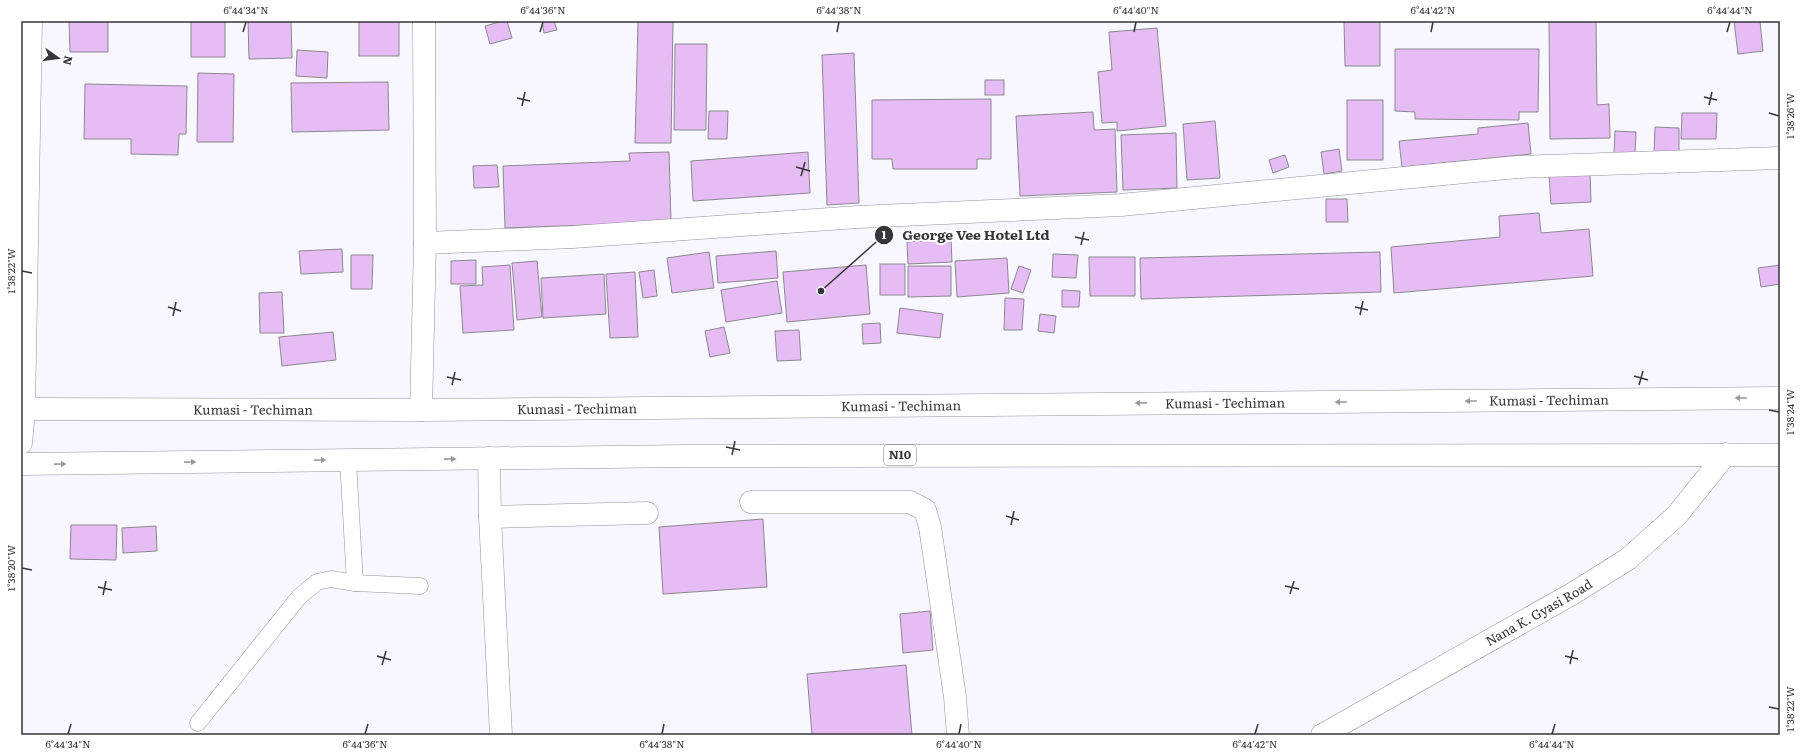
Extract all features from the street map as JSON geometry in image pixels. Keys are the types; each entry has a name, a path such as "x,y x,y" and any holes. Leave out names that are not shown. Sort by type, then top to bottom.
{"main road":[{"path":"21,443 23,410 23,280 31,21"},
{"path":"421,410 425,243 424,21"},
{"path":"425,243 573,237 858,217 1122,205 1517,166 1780,158"},
{"name":"Kumasi - Techiman","path":"23,410 421,410 1780,398"},
{"name":"Nana K. Gyasi Road","path":"1322,735 1566,598 1628,559 1677,515 1726,454"},
{"name":"N10","path":"21,464 702,456 1780,455"},
{"path":"489,458 490,517 501,735"},
{"path":"752,502 910,502 925,510 930,527 955,697 958,735"},
{"path":"490,517 647,514"}],"lane":[{"path":"348,460 355,583"},
{"path":"198,723 299,597 317,582 331,579 355,583 420,586"}],"building":[{"path":"69,21 108,21 108,52 70,52"},
{"path":"191,21 225,21 225,57 191,57"},
{"path":"248,21 291,21 292,58 249,59"},
{"path":"359,21 399,21 399,56 359,56"},
{"path":"507,21 512,38 490,44 485,26"},
{"path":"542,21 554,21 557,30 544,33"},
{"path":"638,21 673,21 671,143 635,143"},
{"path":"1344,21 1380,21 1380,66 1345,66"},
{"path":"1549,21 1596,21 1597,105 1609,104 1610,138 1550,139"},
{"path":"1734,21 1760,21 1763,51 1738,54"},
{"path":"1157,28 1166,126 1117,131 1117,122 1102,123 1098,72 1112,70 1109,32"},
{"path":"675,44 707,44 706,130 674,130"},
{"path":"1395,49 1539,49 1538,112 1519,112 1519,120 1415,119 1415,112 1395,111"},
{"path":"297,50 328,52 327,78 296,76"},
{"path":"854,53 859,203 827,205 822,55"},
{"path":"198,73 234,74 233,142 197,142"},
{"path":"985,80 1004,80 1004,95 985,95"},
{"path":"388,82 389,130 292,132 291,83"},
{"path":"85,84 187,86 186,134 179,134 178,155 131,154 131,139 84,139"},
{"path":"991,99 991,159 977,159 977,169 893,169 892,159 872,159 872,100"},
{"path":"1347,100 1383,100 1383,160 1347,160"},
{"path":"709,111 728,111 727,139 708,139"},
{"path":"1093,112 1094,130 1115,129 1117,192 1020,196 1016,116"},
{"path":"1682,113 1717,113 1716,139 1681,139"},
{"path":"1215,121 1220,178 1187,180 1183,124"},
{"path":"1528,123 1531,154 1402,167 1399,141 1478,134 1478,128"},
{"path":"1655,127 1679,128 1679,155 1654,154"},
{"path":"1615,131 1636,132 1635,154 1614,153"},
{"path":"1176,133 1177,188 1123,190 1121,135"},
{"path":"1339,149 1342,171 1324,174 1321,152"},
{"path":"669,152 671,222 505,228 503,166 630,161 629,153"},
{"path":"808,152 810,193 693,201 691,161"},
{"path":"1285,155 1289,167 1273,173 1269,160"},
{"path":"497,165 499,187 474,188 473,166"},
{"path":"1590,171 1591,202 1551,204 1549,174"},
{"path":"1326,199 1347,199 1348,222 1326,222"},
{"path":"1539,213 1541,233 1589,229 1593,276 1394,293 1391,247 1500,237 1499,216"},
{"path":"951,239 952,262 908,264 907,242"},
{"path":"342,249 343,272 301,274 299,251"},
{"path":"776,251 778,278 718,283 716,256"},
{"path":"709,252 714,288 672,293 667,258"},
{"path":"1380,252 1381,292 1141,299 1140,258"},
{"path":"1053,254 1078,255 1076,278 1052,277"},
{"path":"351,255 373,255 372,289 351,289"},
{"path":"1089,257 1135,257 1135,296 1090,296"},
{"path":"1007,258 1009,293 957,297 955,261"},
{"path":"476,260 476,284 451,284 451,261"},
{"path":"537,261 542,317 517,320 512,263"},
{"path":"880,264 905,264 905,295 880,295"},
{"path":"510,265 514,330 463,333 460,286 483,285 482,267"},
{"path":"866,265 870,314 787,322 783,272"},
{"path":"1780,265 1780,284 1761,287 1758,268"},
{"path":"908,266 951,266 951,296 908,297"},
{"path":"1019,266 1031,270 1023,293 1011,289"},
{"path":"654,270 657,296 643,298 639,272"},
{"path":"635,272 638,337 610,338 606,274"},
{"path":"604,274 606,314 543,318 541,278"},
{"path":"777,281 782,313 726,322 721,290"},
{"path":"1062,290 1080,291 1079,307 1062,307"},
{"path":"282,292 284,333 260,333 259,293"},
{"path":"1005,298 1024,299 1022,330 1004,330"},
{"path":"900,308 943,314 940,338 897,333"},
{"path":"1040,314 1056,316 1054,333 1038,331"},
{"path":"880,323 881,343 863,344 862,324"},
{"path":"724,327 730,353 710,357 705,331"},
{"path":"799,330 801,360 777,361 775,331"},
{"path":"333,332 336,360 282,366 279,337"},
{"path":"763,519 767,587 663,594 659,527"},
{"path":"71,525 117,525 116,560 70,559"},
{"path":"156,526 157,551 123,553 122,528"},
{"path":"930,611 933,650 903,653 900,614"},
{"path":"906,665 912,735 812,735 807,674"}],"place":[{"name":"George Vee Hotel Ltd","path":"821,291"}]}
